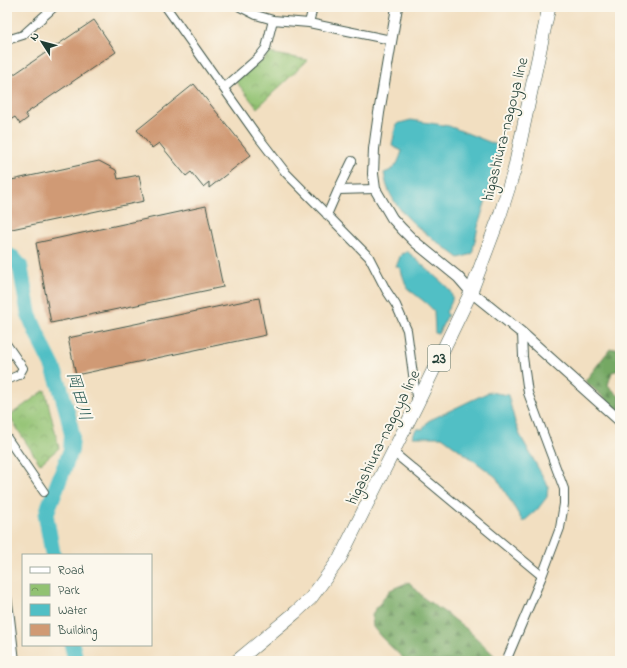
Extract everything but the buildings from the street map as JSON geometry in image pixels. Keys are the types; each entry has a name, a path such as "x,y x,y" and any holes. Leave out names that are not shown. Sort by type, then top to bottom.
{"main road":[{"name":"higashiura-nagoya line","path":"237,661 311,598 340,558 471,292 500,215 514,171 549,7"}],"street":[{"path":"7,40 23,35 54,7"},
{"path":"166,7 256,134 286,173 369,258 396,305 407,330 417,404"},
{"path":"240,7 256,15 273,20 309,23 391,40"},
{"path":"309,23 313,7"},
{"path":"397,7 374,149 373,174 376,189 392,218 402,229 458,277 471,292 522,333 620,421"},
{"path":"224,88 259,57 266,48 273,20"},
{"path":"327,215 352,161"},
{"path":"338,190 376,189"},
{"path":"506,661 542,576 560,528 564,504 564,490 528,393 523,357 522,333"},
{"path":"7,345 23,368 19,375 7,380"},
{"path":"7,438 44,492"},
{"path":"393,452 542,576"},
{"path":"7,596 10,618 9,632 15,661"}],"green space":[{"path":"269,53 308,60 257,108 235,80 263,60"},
{"path":"620,348 620,370 612,372 608,385 620,397 620,412 585,381 610,349"},
{"path":"45,390 59,448 40,464 9,416"},
{"path":"409,582 425,599 468,630 498,659 497,661 406,661 381,637 373,627 372,614 390,590"}],"water":[{"path":"411,120 449,126 502,147 479,223 472,254 459,258 429,236 401,210 388,189 384,173 391,170 396,165 402,151 392,146 396,124"},
{"path":"407,251 447,287 452,296 452,302 446,312 448,315 438,334 435,333 434,311 407,288 400,268 396,266 402,253 404,254"},
{"path":"489,392 508,395 520,435 548,486 547,497 537,510 523,522 496,477 442,437 412,437 416,429 423,429 428,421"}],"waterway":[{"name":"岡田川","path":"7,255 13,258 20,266 29,315 53,367 68,415 72,435 71,450 46,517 53,554"},
{"name":"岡田川","path":"72,646 76,661"}]}
